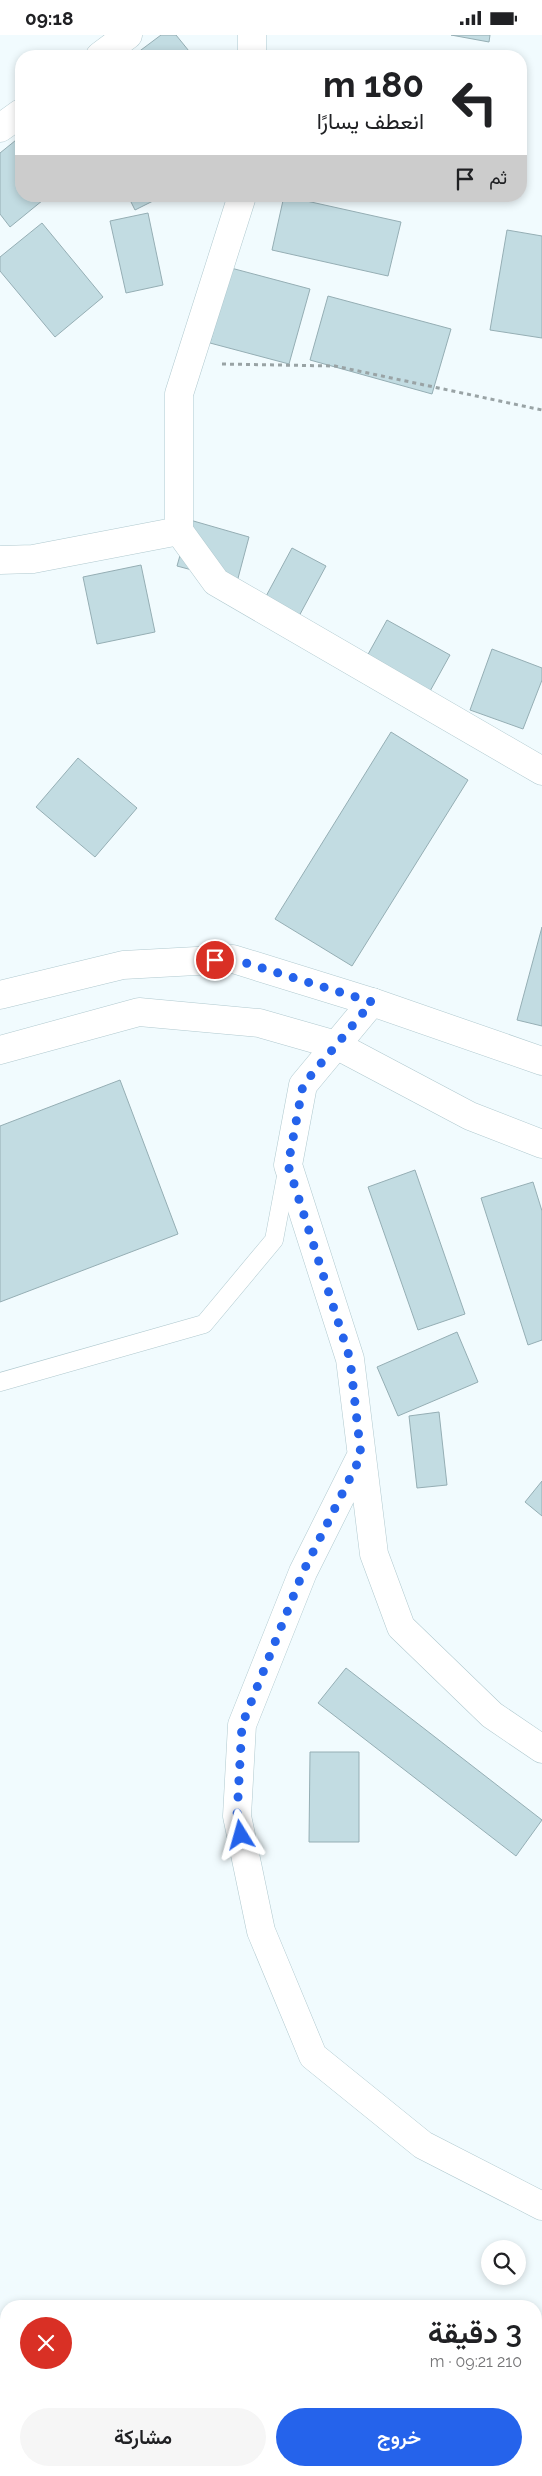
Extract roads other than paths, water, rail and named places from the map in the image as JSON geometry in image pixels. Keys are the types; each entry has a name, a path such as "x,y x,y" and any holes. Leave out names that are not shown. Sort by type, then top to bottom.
{"street":[{"path":"108,50 128,35"},
{"path":"252,35 252,50"},
{"path":"0,128 15,117"},
{"path":"240,202 179,394 179,531 216,582 542,771"},
{"path":"0,560 33,559 179,531"},
{"path":"0,995 123,965 233,959 372,1002 542,1061"},
{"path":"372,1002 303,1085 288,1165 350,1359 374,1554 400,1627 492,1715 542,1749"},
{"path":"0,1050 139,1011 259,1023 336,1045 470,1116 542,1144"},
{"path":"361,1456 303,1572 242,1725 237,1816 261,1931 313,2056 423,2145 542,2205"}],"lane":[{"path":"0,1382 204,1324 274,1240 288,1165"}]}
